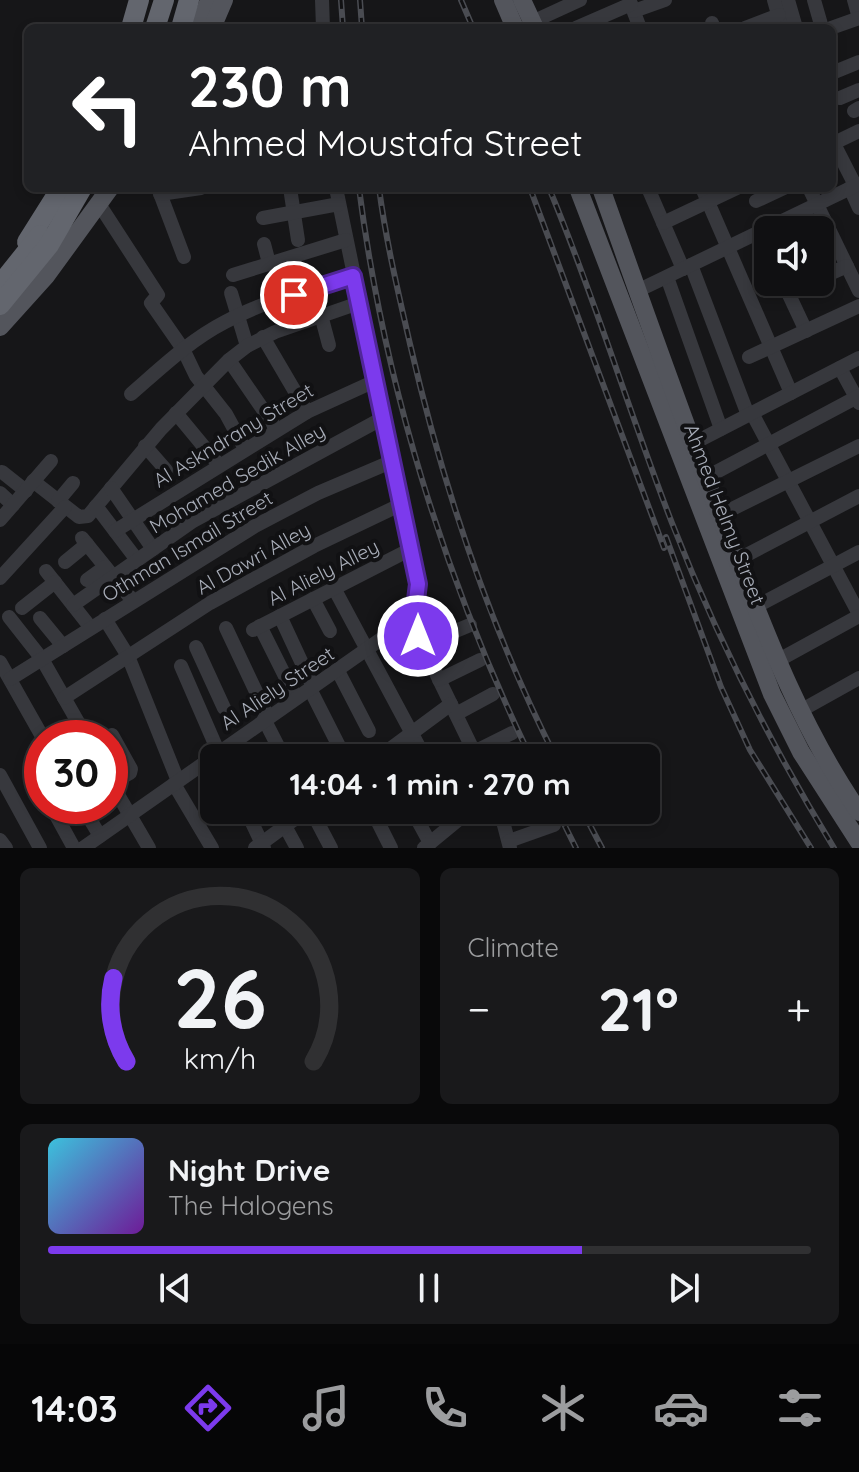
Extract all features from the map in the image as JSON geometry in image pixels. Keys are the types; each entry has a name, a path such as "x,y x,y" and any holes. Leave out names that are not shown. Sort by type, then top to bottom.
{"highway":[{"path":"132,24 139,0"},
{"path":"149,24 156,0"},
{"path":"156,24 164,0"},
{"path":"167,24 174,0"},
{"path":"182,24 189,0"},
{"path":"0,285 36,242 68,192"},
{"path":"58,198 84,203 99,193"},
{"path":"0,276 58,198"},
{"path":"0,305 34,266 58,198"}],"main road":[{"path":"200,24 209,0"},
{"path":"214,24 224,0"},
{"path":"503,0 525,24"},
{"path":"522,0 527,24"},
{"path":"0,292 77,192"},
{"name":"Ahmed Helmy Street","path":"580,192 772,694 801,752 859,842"},
{"name":"Ahmed Helmy Street","path":"602,192 692,444 777,661 800,711 858,808"},
{"path":"0,315 72,231 99,193"},
{"path":"0,327 46,276 99,193"}],"street":[{"path":"322,0 323,24"},
{"path":"531,24 580,0"},
{"path":"586,24 631,5 665,0"},
{"path":"774,0 781,22"},
{"path":"788,0 795,24"},
{"path":"814,0 821,24"},
{"path":"631,5 638,24"},
{"path":"836,24 857,8"},
{"path":"836,71 859,62"},
{"path":"840,98 859,90"},
{"path":"836,140 859,131"},
{"path":"836,149 855,185 859,208"},
{"path":"790,216 855,185"},
{"path":"159,192 184,257"},
{"path":"290,192 298,240"},
{"path":"337,192 418,584 414,625 470,744"},
{"path":"650,192 687,267 750,414 859,615 777,661"},
{"path":"756,201 775,192"},
{"path":"811,192 820,216"},
{"path":"99,193 158,295 151,303 183,349 203,386 226,414 245,449"},
{"path":"663,223 705,195 791,393"},
{"path":"263,218 339,204"},
{"path":"637,291 754,234"},
{"path":"233,275 346,240"},
{"path":"264,244 269,263"},
{"path":"834,246 859,291"},
{"path":"834,272 847,266"},
{"path":"131,394 183,349 237,315 353,276"},
{"path":"667,277 721,429"},
{"path":"231,293 247,346"},
{"path":"789,296 806,331"},
{"path":"2,472 79,517 93,510 145,446 229,360 247,346 263,337 359,303"},
{"path":"749,357 859,306"},
{"path":"321,315 329,345"},
{"path":"263,337 307,412"},
{"path":"692,444 859,358"},
{"path":"229,360 277,430"},
{"path":"705,478 858,399 840,368"},
{"name":"Al Askndrany Street","path":"115,531 307,412 375,381"},
{"path":"176,413 219,465"},
{"name":"Mohamed Sedik Alley","path":"109,572 137,560 193,521 383,418"},
{"path":"145,446 166,470"},
{"path":"720,515 859,446"},
{"path":"0,520 51,461"},
{"name":"Othman Ismail Street","path":"10,679 287,509 393,461"},
{"path":"0,578 61,504 73,483"},
{"path":"111,488 153,549"},
{"path":"0,493 13,505"},
{"path":"737,560 859,496"},
{"name":"Al Dawri Alley","path":"64,698 210,603 314,546 402,504"},
{"path":"93,510 115,531 137,560"},
{"path":"65,562 85,541 133,601"},
{"name":"Al Aliely Alley","path":"296,698 256,628 411,549"},
{"path":"755,607 859,552"},
{"path":"87,580 109,572"},
{"path":"73,605 109,572"},
{"path":"77,720 15,613 50,577 91,628"},
{"path":"334,588 418,744"},
{"path":"313,599 330,631"},
{"path":"280,616 338,744"},
{"name":"Al Aliely Street","path":"233,744 414,616"},
{"path":"40,618 63,646"},
{"path":"105,619 128,656 176,782 212,848"},
{"path":"422,645 470,625"},
{"path":"226,628 278,744"},
{"path":"196,647 224,708"},
{"path":"439,680 480,660"},
{"path":"0,662 33,720"},
{"path":"181,666 214,744"},
{"path":"338,671 369,731"},
{"path":"800,711 859,678"},
{"path":"196,701 216,690"},
{"path":"398,744 453,709 493,694"},
{"path":"494,744 512,733"},
{"name":"Al Aliely Street","path":"84,848 200,767"},
{"path":"0,775 40,848"},
{"path":"129,815 149,848"},
{"path":"61,824 74,848"},
{"path":"93,824 100,836"},
{"path":"251,824 260,846 288,824"},
{"path":"317,824 331,848"},
{"path":"379,824 391,848"},
{"path":"418,824 427,845 449,824"},
{"path":"504,824 510,844 554,825"},
{"path":"285,826 297,848"}],"railway":[{"path":"341,0 343,24"},
{"path":"360,0 362,24"},
{"path":"461,0 471,24"},
{"path":"360,192 384,335 422,480 471,621 525,744"},
{"path":"380,192 410,344 453,503 489,607 549,744"},
{"path":"531,192 664,548"},
{"path":"551,192 672,523 707,607 788,770 834,848"},
{"path":"666,537 721,687 750,750 811,848"},
{"path":"564,824 576,848"},
{"path":"589,824 602,848"}],"route":[{"path":"294,295 353,276 418,584 414,625 418,636"}]}
